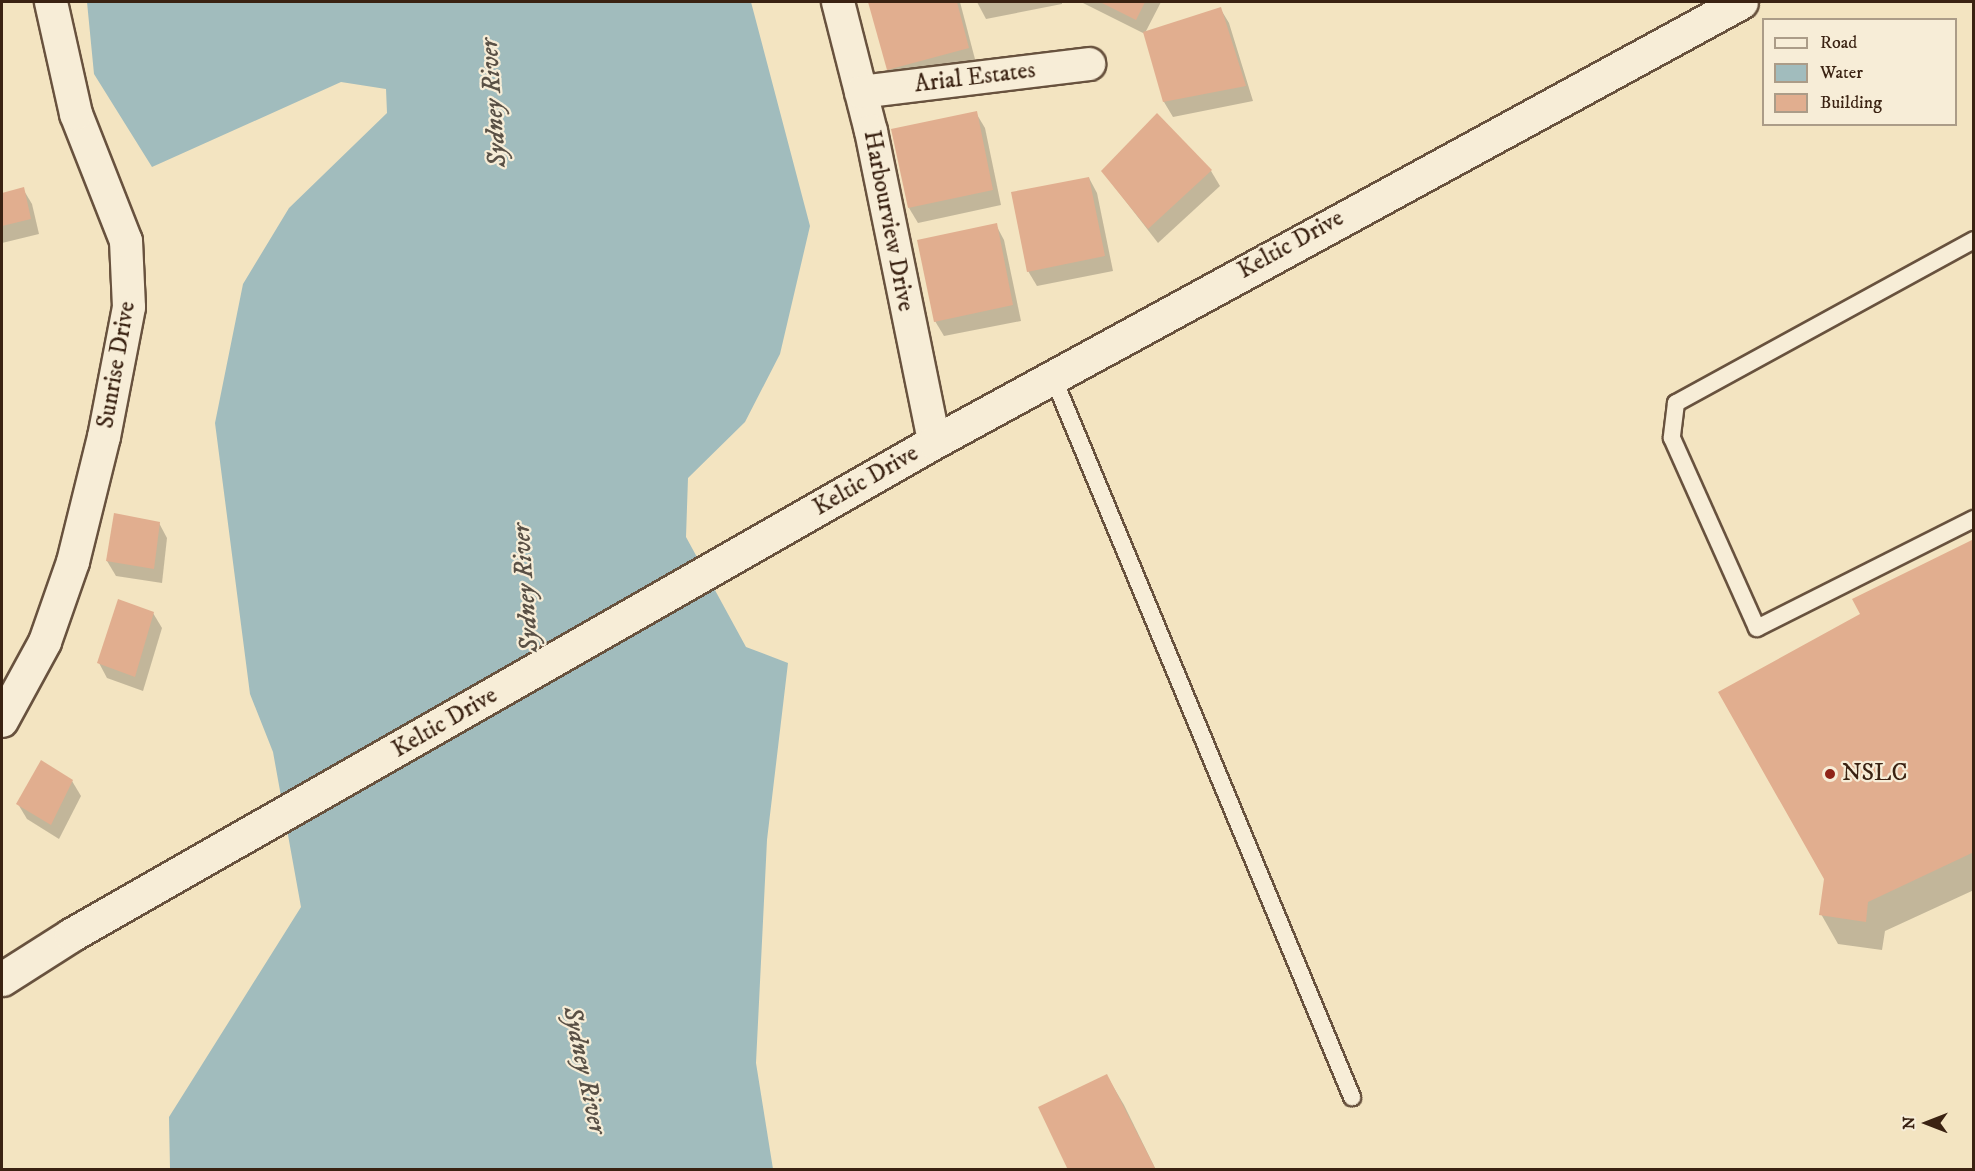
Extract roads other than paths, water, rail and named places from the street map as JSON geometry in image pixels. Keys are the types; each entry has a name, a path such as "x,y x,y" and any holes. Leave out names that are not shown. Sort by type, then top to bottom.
{"main road":[{"name":"Keltic Drive","path":"2,980 71,935 934,442 1741,2"},
{"path":"2,957 71,935"}],"street":[{"name":"Sunrise Drive","path":"2,721 45,642 73,562 104,437 129,307 126,241 76,114 51,2"},
{"name":"Harbourview Drive","path":"838,2 861,93 934,442"},
{"name":"Arial Estates","path":"861,93 1089,64"}],"lane":[{"path":"1974,240 1676,403 1672,438 1757,627 1974,519"},
{"path":"1053,377 1352,1097"}],"water":[{"name":"Sydney River","path":"87,2 751,2 810,226 780,354 745,422 688,478 686,537 746,647 788,663 767,840 756,1063 773,1169 170,1169 169,1117 301,907 273,752 250,694 215,423 243,284 289,208 387,113 386,89 341,82 152,167 94,74"}],"place":[{"name":"NSLC","path":"1830,774"}]}
